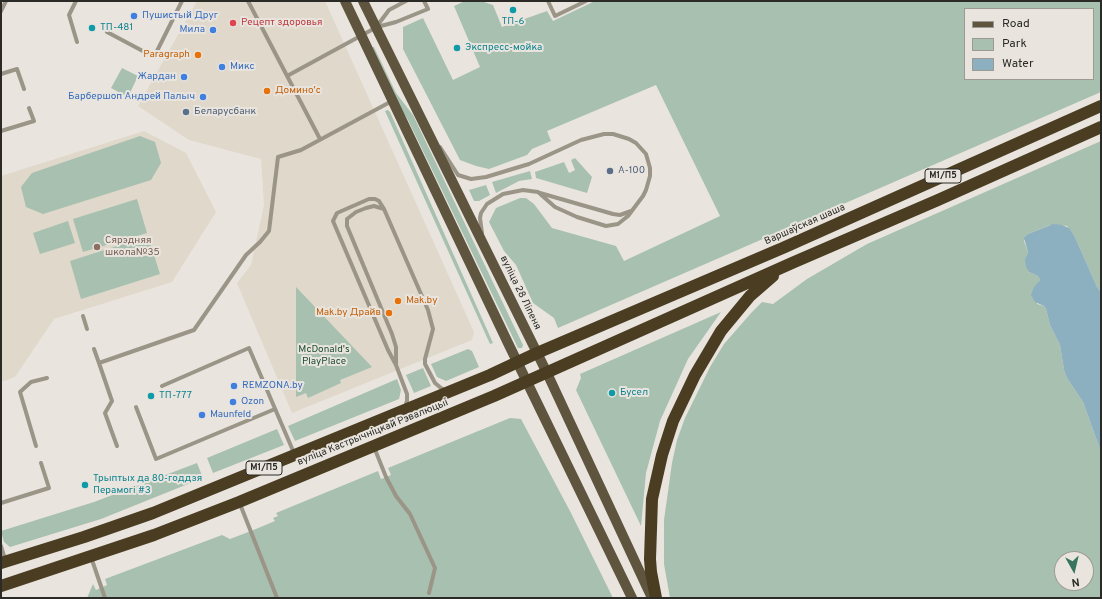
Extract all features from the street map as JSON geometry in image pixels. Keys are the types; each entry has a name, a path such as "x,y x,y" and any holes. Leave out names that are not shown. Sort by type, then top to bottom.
{"highway":[{"name":"Варшаўская шаша","path":"518,362 785,247 1101,106"},
{"name":"М1/П5","path":"528,382 792,263 1101,127"},
{"path":"656,598 650,559 652,499 662,455 673,421 695,375 721,331 740,307 761,286 792,263"},
{"name":"вуліца Кастрычніцкай Рэвалюцыі","path":"4,562 84,537 153,513 449,392 518,362"},
{"name":"вуліца Кастрычніцкай Рэвалюцыі","path":"1,586 154,535 239,502 528,382"}],"main road":[{"path":"345,1 632,598"},
{"name":"вуліца 28 Ліпеня","path":"363,1 546,373 652,598"}],"lane":[{"path":"1,11 6,1"},
{"path":"76,1 69,15 77,42"},
{"path":"107,32 154,57 182,1"},
{"path":"248,1 320,139"},
{"path":"376,28 389,10 406,1"},
{"path":"287,76 376,28 396,22 428,9 424,1"},
{"path":"548,1 555,16 586,1"},
{"path":"1,74 17,69 24,89"},
{"path":"99,363 194,330 246,255 269,231 278,157 301,150 392,101"},
{"path":"1,131 34,121 29,108"},
{"path":"429,134 442,150 455,171 462,177 471,179 486,177 529,164 580,140 596,135 613,134 630,138 646,154 650,168 650,176 646,190 635,207 622,222 614,226 606,226 561,211 538,192"},
{"path":"496,271 480,224 481,213 484,208 495,198 510,192 523,190 538,192 616,215 628,213 635,207"},
{"path":"403,410 407,401 407,394 396,365 388,350 333,221 337,213 368,200 375,199 379,201 384,209 428,310 433,329 425,364 435,383 449,392"},
{"path":"384,209 374,206 356,212 348,219 347,226 394,340 396,347 396,365"},
{"path":"83,316 88,329"},
{"path":"162,386 249,348 295,455"},
{"path":"94,349 112,401 105,413 117,446"},
{"path":"36,446 20,392 31,382 47,378"},
{"path":"136,407 156,459 275,409"},
{"path":"374,446 386,477 396,496 410,514 435,568 429,593"},
{"path":"1,503 49,488 41,463"},
{"path":"239,502 277,598"},
{"path":"1,546 4,562"},
{"path":"91,557 105,598"}],"shaded area":[{"path":"197,1 325,1 474,332 472,340 292,413 237,283 251,265 264,205 261,159 189,140 138,106"},
{"name":"Сярэдняя школа№35","path":"144,131 186,153 216,212 172,282 54,319 15,377 1,382 1,176"}],"green space":[{"path":"465,1 481,1 493,5 502,27 547,11 553,21 595,1 1101,1 1101,92 558,328 554,318 533,303 516,265 504,251 489,222 496,208 520,198 526,198 534,204 552,228 616,246 624,261 720,216 656,85 547,131 551,141 532,149 527,155 489,169 460,160 403,49 403,27 423,18 453,80 480,67 454,6"},
{"path":"372,47 374,47 396,93 413,115 523,345 522,348 518,348 408,120 393,96"},
{"path":"122,68 138,76 128,97 111,88"},
{"path":"388,110 493,343 490,344 385,111"},
{"path":"140,136 155,142 161,163 151,180 43,214 26,207 21,187 32,173"},
{"path":"1101,141 1101,292 1097,287 1075,237 1067,226 1050,225 1028,234 1024,241 1028,252 1026,258 1029,272 1038,276 1040,280 1037,284 1037,304 1044,306 1046,309 1050,325 1060,345 1064,370 1067,378 1083,402 1101,452 1101,598 670,598 664,564 664,520 672,463 677,440 685,418 710,367 724,344 752,312 762,302 773,304 807,279 867,244"},
{"path":"575,158 592,177 587,193 536,178 535,172 564,162 569,173 575,170 571,160"},
{"path":"530,171 532,179 519,181 496,193 492,182"},
{"path":"486,185 490,195 479,201 474,201 469,190"},
{"path":"137,199 147,233 83,252 73,219"},
{"path":"68,221 75,243 40,254 33,233"},
{"path":"148,236 160,274 81,299 70,261"},
{"name":"McDonald's PlayPlace","path":"296,287 372,367 340,380 341,383 308,398 306,393 296,397"},
{"path":"721,312 688,359 660,421 646,473 641,526 576,390 581,378 580,374"},
{"path":"468,349 472,351 479,367 446,381 437,377 431,364"},
{"path":"423,368 431,386 414,393 406,375"},
{"path":"397,379 401,390 399,399 295,441 288,426"},
{"path":"510,418 521,419 571,513 613,598 87,598 93,584 96,590 107,585 105,579 222,535 230,539 251,531 275,521 273,518 278,516 276,513 378,471 381,479 391,475 388,468"},
{"path":"277,429 284,445 213,473 207,458"},
{"path":"197,463 203,478 101,519 10,547 4,542 1,531 94,502"}],"water":[{"path":"1053,224 1062,225 1069,228 1075,237 1097,287 1101,292 1101,452 1083,402 1067,378 1064,370 1060,345 1050,325 1046,309 1044,306 1035,302 1031,295 1034,287 1040,280 1038,276 1029,272 1026,267 1025,260 1028,252 1024,238 1028,234"}],"place":[{"name":"ТП-6","path":"513,10"},
{"name":"Пушистый Друг","path":"134,16"},
{"name":"Рецепт здоровья","path":"233,23"},
{"name":"ТП-481","path":"92,28"},
{"name":"Мила","path":"213,30"},
{"name":"Экспресс-мойка","path":"457,48"},
{"name":"Paragraph","path":"198,55"},
{"name":"Микс","path":"222,67"},
{"name":"Жардан","path":"184,77"},
{"name":"Домино'c","path":"267,91"},
{"name":"Барбершоп Андрей Палыч","path":"203,97"},
{"name":"Беларусбанк","path":"186,112"},
{"name":"А-100","path":"610,171"},
{"name":"Сярэдняя школа№35","path":"97,247"},
{"name":"Mak.by","path":"398,301"},
{"name":"Маk.by Драйв","path":"389,313"},
{"name":"REMZONA.by","path":"234,386"},
{"name":"Бусел","path":"612,393"},
{"name":"ТП-777","path":"151,396"},
{"name":"Ozon","path":"233,402"},
{"name":"Maunfeld","path":"202,415"},
{"name":"Трыптых да 80-годдзя Перамогі #3","path":"85,485"}]}
